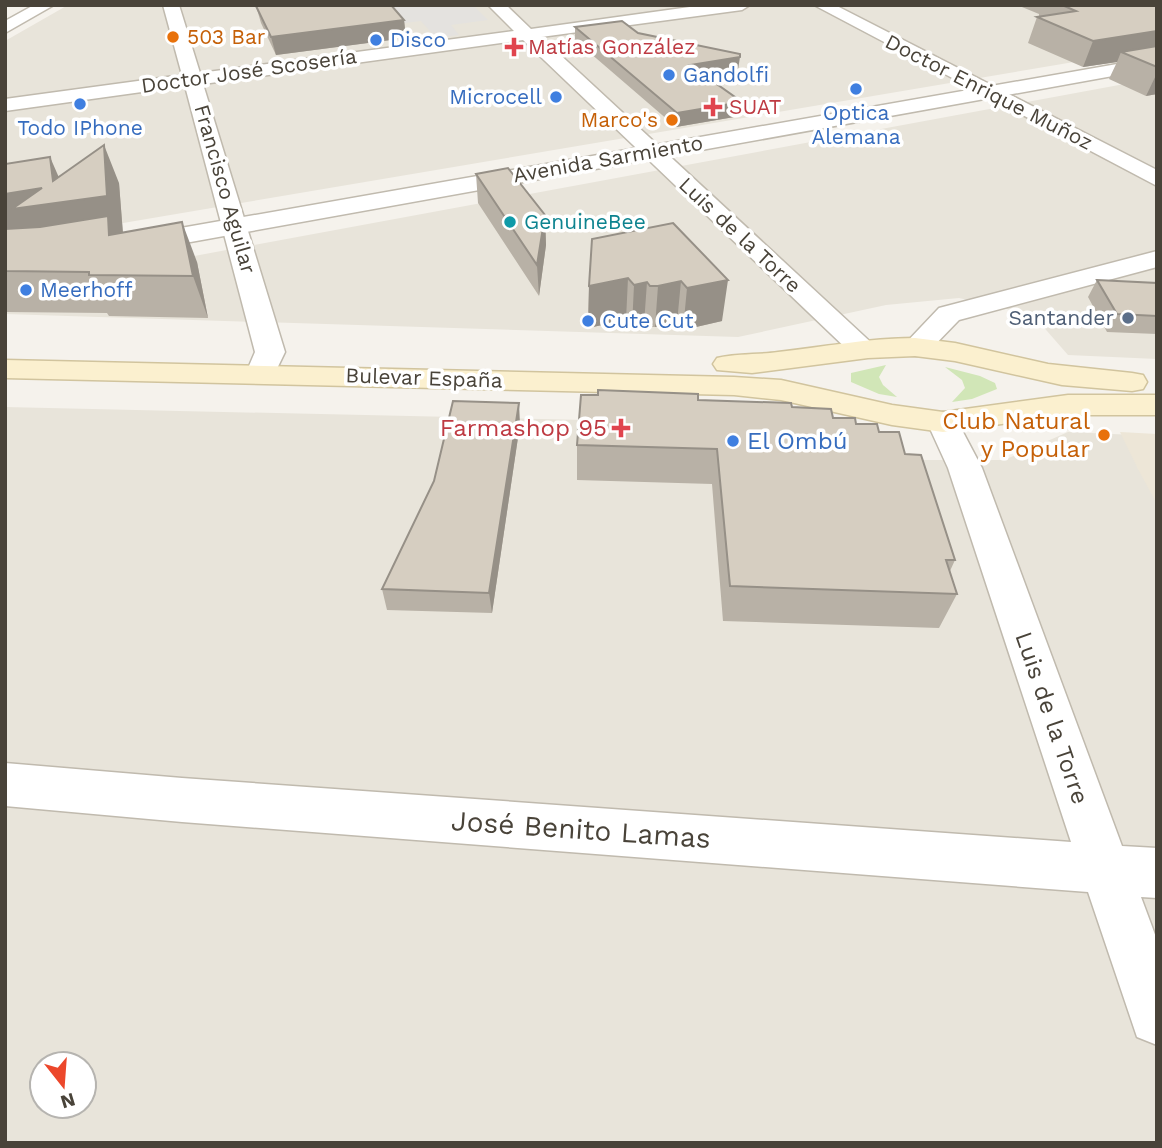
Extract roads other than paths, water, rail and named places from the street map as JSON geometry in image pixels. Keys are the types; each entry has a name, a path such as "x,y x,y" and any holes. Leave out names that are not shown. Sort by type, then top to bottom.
{"main road":[{"name":"Bulevar España","path":"5,344 265,362 734,386 781,390 892,415 943,422 1093,403 1157,405"},
{"name":"Bulevar España","path":"5,369 265,362 758,365 862,348 918,347 954,351 999,363 1082,378 1157,383"},
{"path":"825,355 820,366 823,380 841,402"},
{"path":"999,363 1013,375 1025,392 1025,411"}],"street":[{"path":"5,28 46,5"},
{"name":"Francisco Aguilar","path":"171,5 236,226 265,362"},
{"name":"Luis de la Torre","path":"496,5 862,348"},
{"name":"Doctor José Scosería","path":"5,105 742,5"},
{"name":"Doctor Enrique Muñoz","path":"822,5 1157,179"},
{"name":"Avenida Sarmiento","path":"114,247 1157,62"},
{"path":"918,347 949,314 1157,259"},
{"name":"Luis de la Torre","path":"943,422 965,468 1157,1017"},
{"name":"José Benito Lamas","path":"5,784 210,802 1157,873"}],"place":[{"name":"503 Bar","path":"173,37"},
{"name":"Disco","path":"376,40"},
{"name":"Matías González","path":"514,47"},
{"name":"Gandolfi","path":"669,75"},
{"name":"Optica Alemana","path":"856,89"},
{"name":"Microcell","path":"556,97"},
{"name":"Todo IPhone","path":"80,104"},
{"name":"SUAT","path":"713,107"},
{"name":"Marco's","path":"672,120"},
{"name":"GenuineBee","path":"510,222"},
{"name":"Meerhoff","path":"26,290"},
{"name":"Santander","path":"1128,318"},
{"name":"Cute Cut","path":"588,321"},
{"name":"Farmashop 95","path":"621,428"},
{"name":"Club Natural y Popular","path":"1104,435"},
{"name":"El Ombú","path":"733,441"}]}
